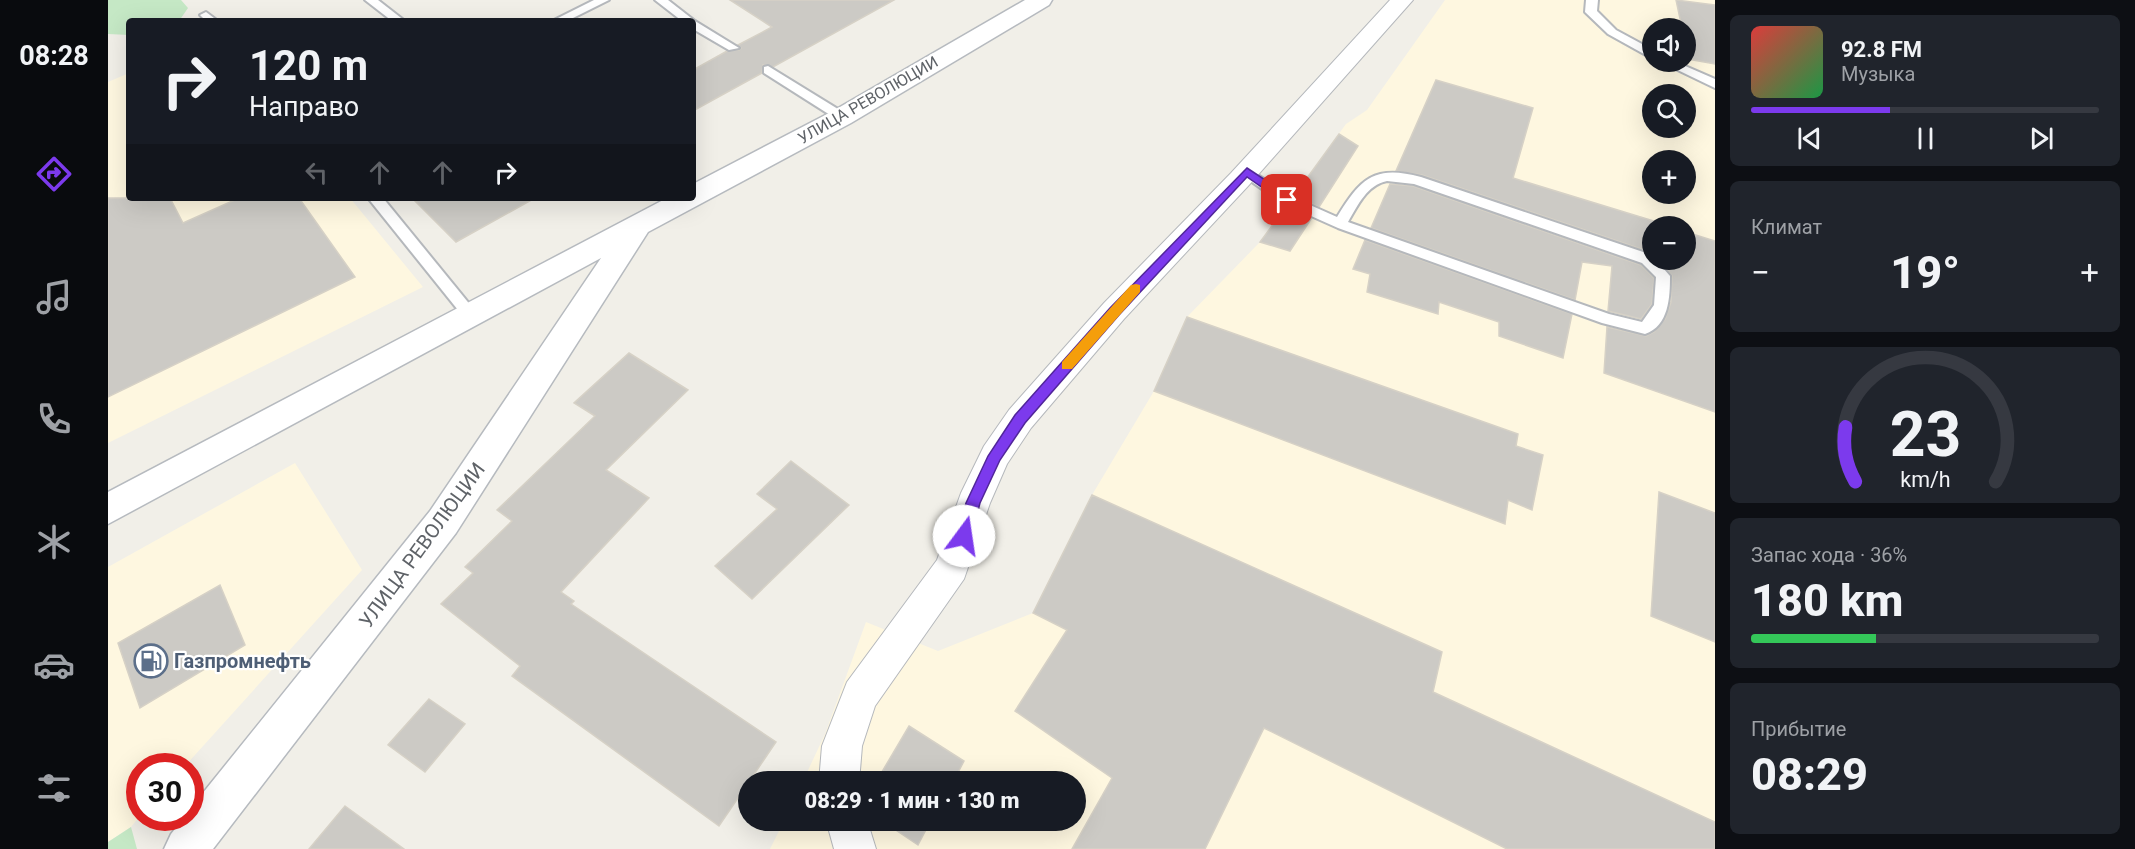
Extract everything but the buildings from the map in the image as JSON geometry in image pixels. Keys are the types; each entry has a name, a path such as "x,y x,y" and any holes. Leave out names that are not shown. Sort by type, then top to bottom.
{"main road":[{"name":"УЛИЦА РЕВОЛЮЦИИ","path":"696,194 842,117 1041,0"},
{"name":"УЛИЦА РЕВОЛЮЦИИ","path":"108,509 683,201"},
{"name":"УЛИЦА РЕВОЛЮЦИИ","path":"186,849 381,605 443,522 638,225"}],"street":[{"path":"840,771 842,746 860,695 952,568 973,503 995,456 1020,419 1114,311 1247,172 1402,0"},
{"path":"849,831 855,849"}],"lane":[{"path":"371,0 395,18"},
{"path":"564,18 603,0"},
{"path":"661,0 685,18"},
{"path":"1592,0 1591,12 1599,23 1642,48"},
{"path":"696,26 733,48"},
{"path":"768,70 842,117"},
{"path":"1689,72 1715,84"},
{"path":"1247,172 1287,200 1340,224 1636,328 1645,328 1659,315 1663,276 1647,259 1416,180 1389,174 1365,183 1340,224"},
{"path":"377,201 471,316"}],"shaded area":[{"path":"1445,0 1715,0 1715,849 770,849 779,831 1086,831 1086,771 808,771 825,734 866,622 938,651 1033,613 1092,495 1154,391 1187,317 1260,242 1346,124 1367,110"},
{"path":"126,74 126,201 352,201 423,287 108,443 108,82"},
{"path":"295,463 362,570 197,753 126,753 126,830 108,842 108,567"}],"green space":[{"path":"108,0 181,0 188,8 181,18 126,18 126,35 108,34"},
{"path":"126,830 132,831 137,849 108,849 108,842"}],"slow traffic":[{"path":"1067,365 1136,288"}],"place":[{"name":"Газпромнефть","path":"151,661"}],"route":[{"path":"964,536 973,503 995,456 1020,419 1114,311 1171,250 1247,172 1287,200"}]}
